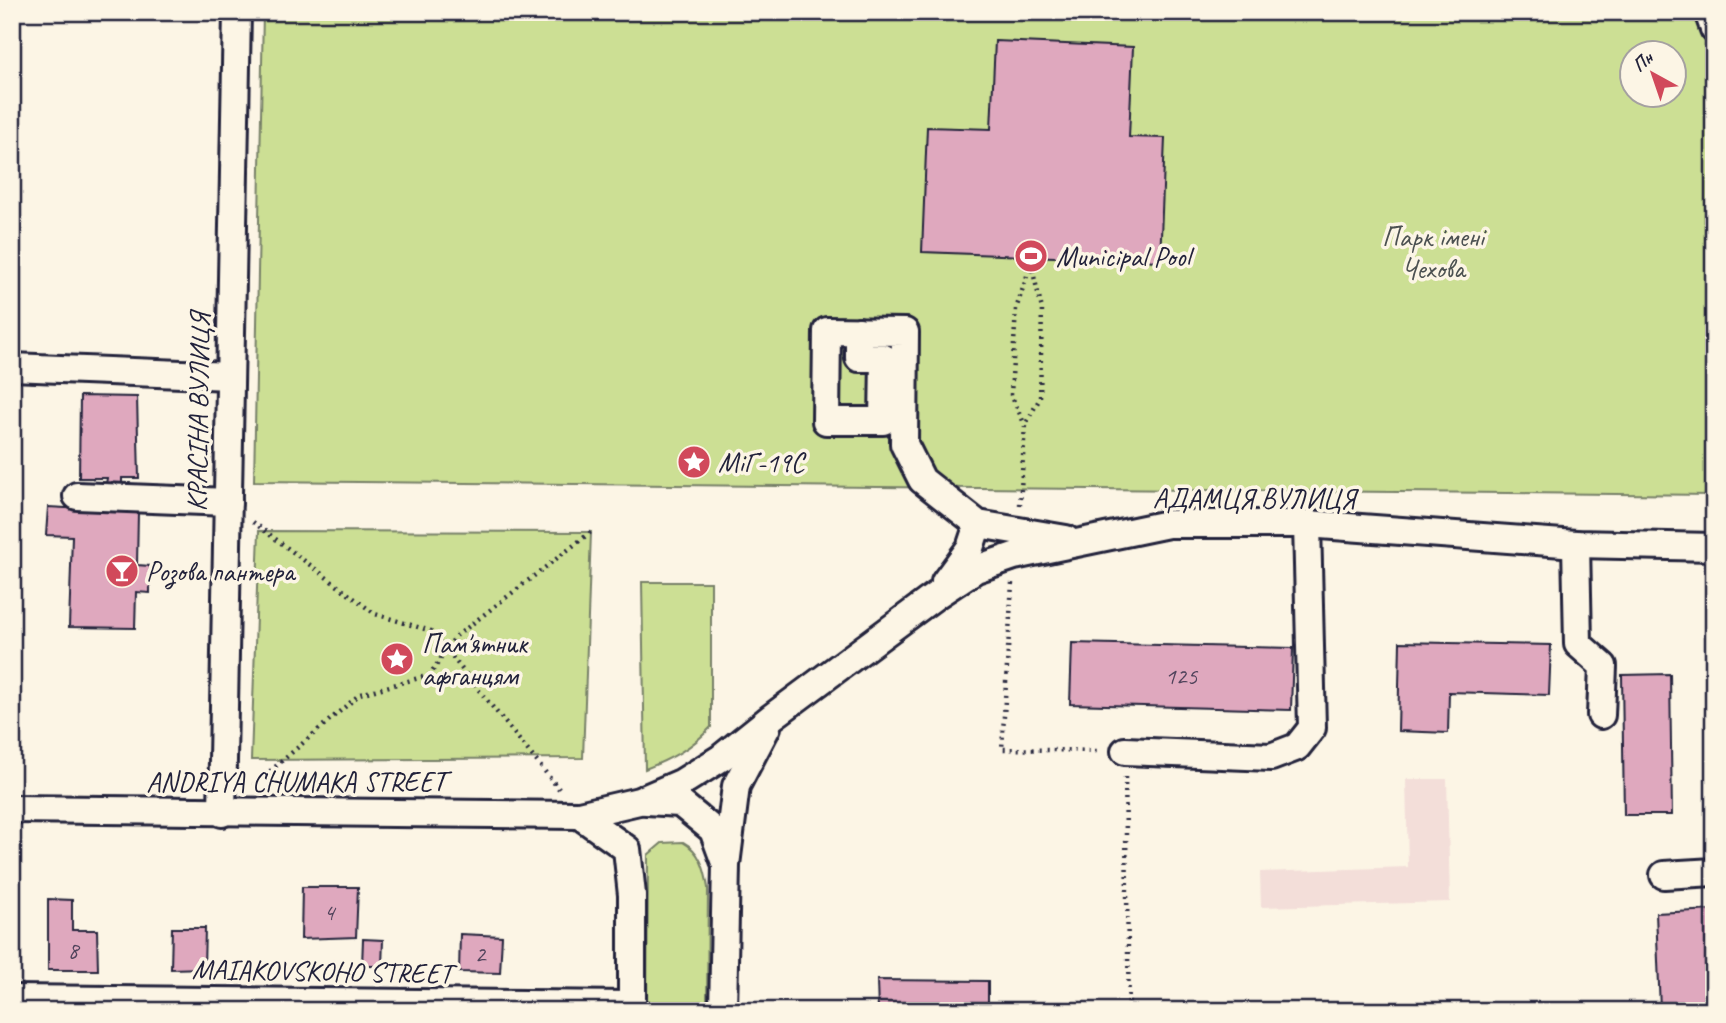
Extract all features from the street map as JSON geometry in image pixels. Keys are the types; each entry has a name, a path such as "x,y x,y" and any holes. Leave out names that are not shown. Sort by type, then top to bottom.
{"street":[{"name":"КРАСІНА ВУЛИЦЯ","path":"222,813 237,12"},
{"path":"1708,12 1714,29"},
{"path":"859,331 905,332 904,444 922,480 978,524 1016,544"},
{"path":"12,367 230,376"},
{"path":"77,496 228,502"},
{"path":"935,596 970,548 978,524"},
{"name":"АДАМЦЯ ВУЛИЦЯ","path":"579,814 639,801 681,783 721,758 935,596 1016,544 1079,541 1168,524 1307,524 1576,544 1714,547"},
{"path":"1125,751 1271,757 1297,747 1312,728 1307,524"},
{"path":"1576,544 1578,644 1603,666 1601,715"},
{"path":"723,1011 726,865 736,786 772,717"},
{"path":"639,801 680,803 713,830 726,865"},
{"name":"ANDRIYA CHUMAKA STREET","path":"12,809 222,813 579,814"},
{"path":"579,814 627,849 632,895 632,1008"},
{"path":"1664,875 1714,872"},
{"name":"MAIAKOVSKOHO STREET","path":"12,999 632,1008"}],"path":[{"path":"1031,256 1042,309 1040,398 1025,425 1002,749 1125,751 1129,1011"},
{"path":"1025,425 1012,395 1016,309 1031,264"},
{"path":"228,502 367,609 375,614 431,631 579,814"},
{"path":"254,785 360,694 430,675 455,637 592,533"}],"shaded area":[{"path":"1406,779 1447,779 1450,902 1261,907 1260,872 1408,867"}],"green space":[{"name":"Парк імені Чехова","path":"263,12 1714,12 1714,495 254,481"},
{"path":"259,531 591,532 583,758 251,760"},
{"path":"642,582 711,582 711,727 681,752 645,769"},
{"path":"683,842 694,850 701,861 708,888 707,1011 647,1011 648,855 662,843"}],"building":[{"path":"995,41 1133,47 1129,137 1165,138 1160,261 922,252 927,127 991,129"},
{"path":"80,396 137,397 139,478 122,478 122,483 106,484 107,478 79,478"},
{"path":"48,507 138,512 137,565 150,566 150,593 136,592 135,628 69,627 72,536 46,535"},
{"path":"1400,642 1551,645 1549,695 1449,692 1448,733 1398,731"},
{"path":"1072,643 1293,648 1291,710 1070,704"},
{"path":"1670,674 1672,815 1624,815 1622,675"},
{"path":"302,887 358,887 356,937 301,939"},
{"path":"48,899 72,900 72,930 97,930 98,970 48,970"},
{"path":"1714,910 1714,1006 1660,1009 1656,913"},
{"path":"172,928 205,928 204,968 171,969"},
{"path":"460,934 502,936 500,973 459,972"},
{"path":"363,939 383,940 382,966 362,966"},
{"path":"877,980 988,981 988,1011 878,1011"}],"place":[{"name":"Municipal Pool","path":"1031,256"},
{"name":"МіГ-19С","path":"694,462"},
{"name":"Розова пантера","path":"122,571"},
{"name":"Пам'ятник афганцям","path":"397,659"}]}
